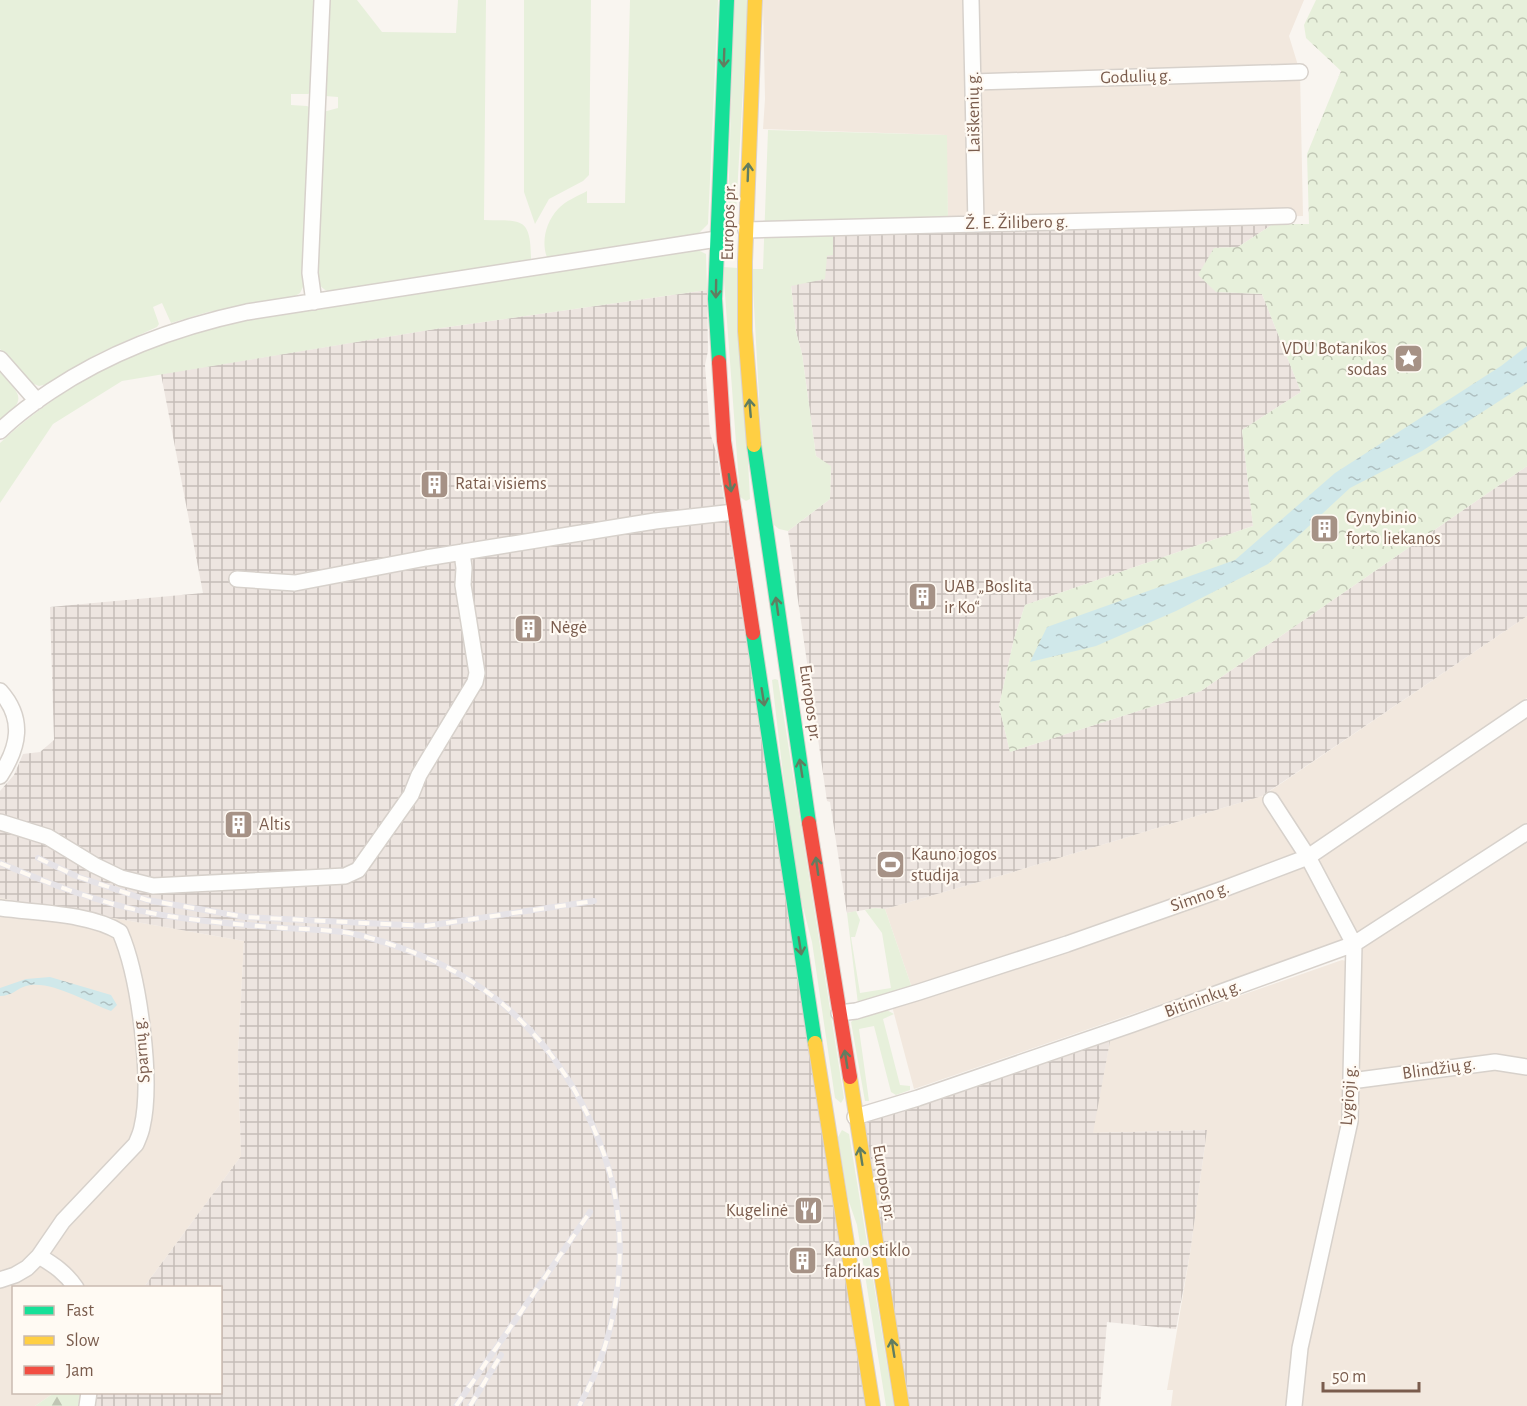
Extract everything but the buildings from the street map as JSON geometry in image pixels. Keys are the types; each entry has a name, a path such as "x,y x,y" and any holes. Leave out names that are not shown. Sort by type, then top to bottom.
{"main road":[{"name":"Europos pr.","path":"727,0 715,299 724,441 748,509 772,665 823,1098 873,1406"},
{"name":"Europos pr.","path":"755,0 745,297 752,429 748,509 772,665 839,1013 902,1406"},
{"path":"717,235 746,230"},
{"path":"823,1098 831,1110 841,1117 855,1117"}],"street":[{"path":"314,302 310,273 322,0"},
{"name":"Laiškenių g.","path":"971,0 976,224"},
{"name":"Godulių g.","path":"973,82 1300,72"},
{"name":"Ž. E. Žilibero g.","path":"746,230 1288,216"},
{"path":"0,431 37,401 93,365 174,330 238,314 717,235"},
{"path":"0,359 37,401"},
{"path":"237,579 295,583 385,564 654,521 748,509"},
{"path":"0,822 48,837 94,865 121,878 153,886 345,876 358,870 411,795 419,775 475,682 477,673 463,585 462,552"},
{"path":"0,691 15,715 17,729 16,745 0,776"},
{"name":"Simno g.","path":"839,1013 856,1011 981,972 1227,888 1308,857 1527,708"},
{"name":"Lygioji g.","path":"1271,800 1308,857 1354,944 1350,1121 1300,1348 1294,1406"},
{"name":"Bitininkų g.","path":"855,1117 918,1098 1133,1024 1354,944 1527,832"},
{"name":"Sparnų g.","path":"0,908 81,918 100,922 120,932 129,961 143,1043 146,1095 142,1128 136,1144 63,1221 39,1256 21,1272 0,1280"},
{"name":"Blindžių g.","path":"1351,1082 1495,1062 1527,1067"},
{"path":"39,1256 55,1265 75,1286"}],"shaded area":[{"path":"763,0 1304,0 1289,36 1300,72 1303,216 948,225 946,135 763,129 765,99"},
{"path":"1273,224 1238,247 1214,248 1216,292 1262,294 1301,392 1242,430 1253,526 1025,605 1014,639 999,706 1010,752 1201,691 1527,466 1527,616 1262,796 885,909 875,908 847,913 830,802 827,801 788,531 830,499 831,467 816,456 802,354 796,332 791,285 827,255 833,255 832,235"},
{"path":"707,290 708,351 705,365 710,433 717,455 867,1406 89,1406 93,1394 222,1394 222,1286 145,1286 241,1156 238,1056 244,941 0,898 0,791 14,775 23,754 40,752 54,740 50,607 203,593 161,374 441,328"},
{"path":"1527,616 1527,698 1313,847 1307,847 1270,791"},
{"path":"1527,717 1527,825 1359,932 1354,930 1319,866 1321,856"},
{"path":"1262,796 1295,850 1292,857 912,988 885,909"},
{"path":"1527,840 1527,1406 1297,1406 1304,1353 1353,1130 1362,950"},
{"path":"1305,866 1342,937 1342,940 1336,944 914,1089 892,1006"},
{"path":"0,898 244,941 238,1056 241,1156 145,1286 12,1286 12,1394 53,1394 35,1406 0,1406"},
{"path":"1342,960 1350,962 1340,1141 1321,1229 1299,1313 1286,1406 1171,1406 1173,1390 1167,1390 1190,1253 1207,1130 1092,1133 1110,1041"},
{"path":"1110,1041 1093,1133 1207,1130 1190,1253 1176,1329 1107,1322 1100,1406 909,1406 865,1124 877,1116"}],"green space":[{"path":"0,0 316,0 312,92 291,94 291,105 311,108 303,287 300,293 294,297 208,312 171,323 162,303 153,307 159,324 157,327 97,354 48,384 39,386 29,382 0,349"},
{"path":"329,0 357,0 382,32 456,33 458,0 486,0 484,220 507,220 522,224 529,236 531,261 332,292 321,286 316,274 323,112 338,108 338,97 325,96"},
{"path":"524,0 591,0 589,175 583,181 549,199 535,224 524,192"},
{"path":"630,0 718,0 708,224 699,233 690,237 549,262 545,249 545,234 550,221 564,204 587,191 587,203 625,203"},
{"path":"734,0 748,0 736,212 732,214 728,211"},
{"name":"VDU Botanikos sodas","path":"1316,0 1527,0 1527,466 1201,691 1010,752 999,706 1014,639 1025,605 1253,526 1242,430 1301,392 1262,294 1216,292 1198,275 1214,248 1238,247 1273,224 1309,224 1307,154 1341,71 1306,38 1304,25"},
{"path":"768,130 947,135 948,225 833,227 833,255 827,256 825,279 791,286 816,456 831,466 830,499 788,531 774,525 762,451 752,269 763,269"},
{"path":"698,250 706,254 707,290 441,328 122,381 53,424 0,503 0,443 41,409 88,378 112,364 162,342 214,325 269,314"},
{"path":"723,267 738,268 750,499 746,501 740,497"},
{"path":"0,372 17,392 18,402 0,422"},
{"path":"772,680 778,680 844,1098 841,1103 835,1098 812,942 795,876"},
{"path":"885,909 912,988 858,1004 847,913 856,911 860,920 855,937 851,937 860,993 891,988 882,933 865,910"},
{"path":"885,1009 894,1014 883,1019 900,1085 910,1086 910,1090 896,1095 891,1092 874,1026 859,1029 869,1101 865,1101 851,1022 857,1017"},
{"path":"842,1130 849,1134 894,1406 886,1406 857,1225 848,1199 838,1137"},
{"path":"53,1394 80,1394 78,1406 35,1406"}],"water":[{"path":"1527,346 1527,383 1422,451 1350,488 1268,564 1176,611 1096,646 1030,662 1047,627 1235,560 1335,473 1501,366"},
{"path":"50,977 111,995 117,1005 111,1011 69,993 35,985 0,996 0,988 26,979"}],"railway":[{"path":"38,858 76,876 147,900 245,917 426,926 594,901"},
{"path":"0,863 82,895 146,912 226,923 343,932 366,937 440,964 473,983 503,1005 530,1030 554,1059 592,1124 606,1160 619,1222 618,1286 612,1318 593,1378 579,1406"},
{"path":"456,1406 590,1212"},
{"path":"470,1406 501,1355"}],"traffic: fast":[{"path":"719,362 715,299 727,0"},
{"path":"754,445 809,823"},
{"path":"753,633 815,1043"}],"traffic: slow":[{"path":"754,445 745,331 745,262 755,0"},
{"path":"815,1043 873,1406"},
{"path":"850,1077 902,1406"}],"traffic: jam":[{"path":"719,362 724,441 753,633"},
{"path":"809,823 850,1077"}],"place":[{"name":"VDU Botanikos sodas","path":"1408,359"},
{"name":"Ratai visiems","path":"434,484"},
{"name":"Gynybinio forto liekanos","path":"1325,528"},
{"name":"UAB „Boslita ir Ko“","path":"923,597"},
{"name":"Nėgė","path":"529,628"},
{"name":"Altis","path":"238,825"},
{"name":"Kauno jogos studija","path":"890,865"},
{"name":"Kugelinė","path":"809,1211"},
{"name":"Kauno stiklo fabrikas","path":"803,1261"}]}
